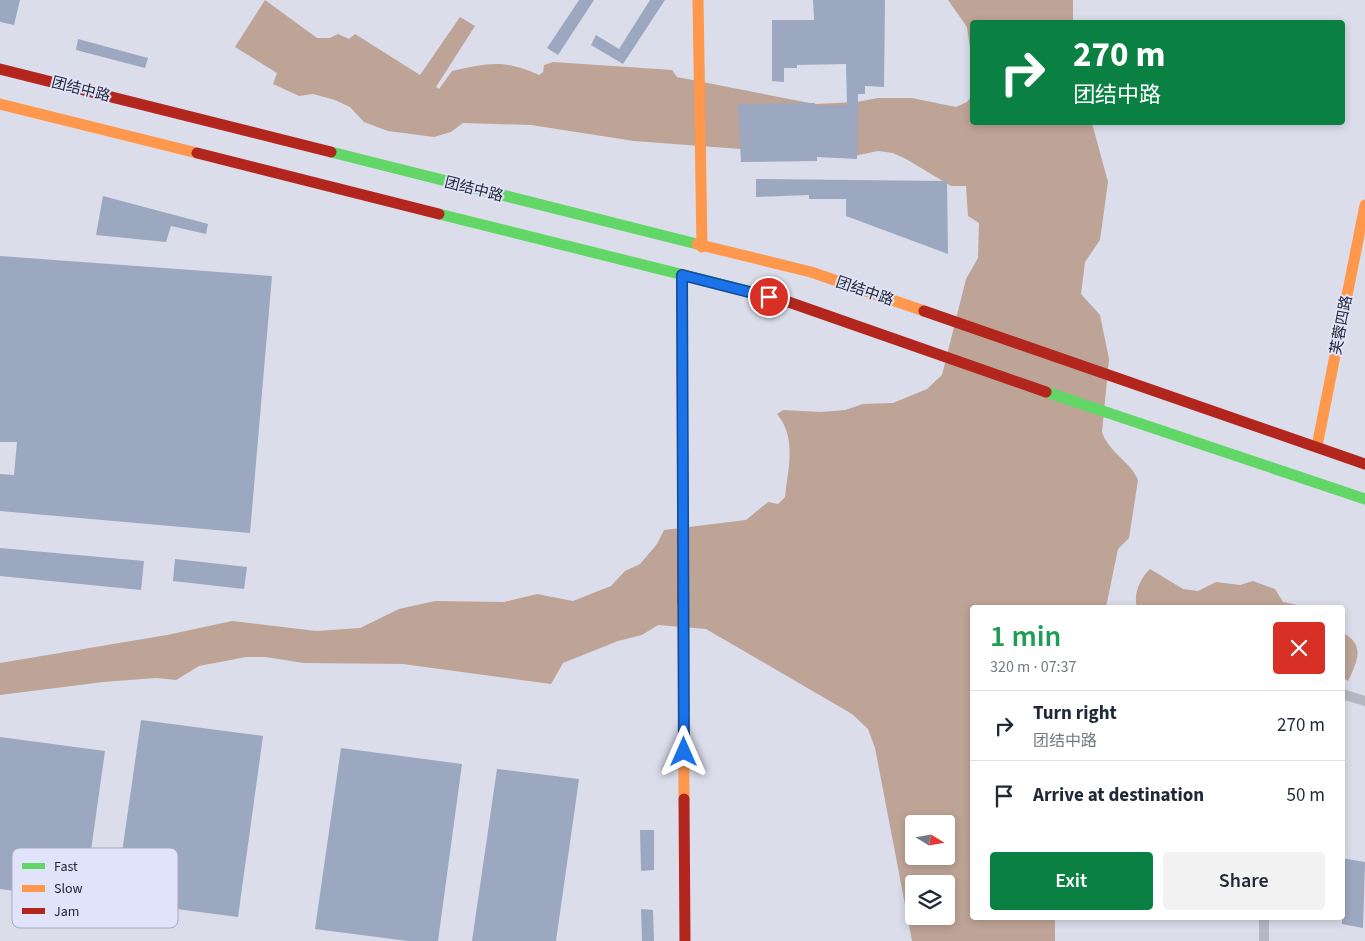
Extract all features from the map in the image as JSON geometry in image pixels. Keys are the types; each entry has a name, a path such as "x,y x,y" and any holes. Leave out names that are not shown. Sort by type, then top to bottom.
{"main road":[{"path":"698,0 702,247"},
{"name":"团结中路","path":"0,69 702,247 811,272 1365,464"},
{"path":"0,104 786,301 932,354 1365,499"},
{"name":"芙蓉四路","path":"1317,446 1365,205"},
{"path":"682,275 685,941"}],"street":[{"path":"1345,695 1365,701"},
{"path":"1264,920 1264,941"}],"shaded area":[{"path":"265,0 317,38 330,38 338,34 349,39 355,34 420,75 460,17 475,26 436,87 439,89 452,71 496,64 516,66 539,75 543,72 544,65 553,62 672,70 677,77 815,104 857,102 878,98 912,98 956,107 970,98 970,125 1093,125 1108,182 1100,240 1085,262 1081,294 1100,315 1109,359 1102,432 1110,446 1131,468 1138,480 1129,538 1118,549 1106,605 970,605 970,920 1055,920 1055,941 912,941 909,925 955,925 955,875 905,875 905,904 875,748 868,729 852,714 706,629 658,625 642,635 618,641 563,663 551,684 403,664 304,663 265,657 246,657 199,666 176,680 156,678 103,682 0,695 0,663 167,635 232,621 316,631 360,628 399,609 435,601 504,602 537,594 573,601 611,586 625,571 640,564 657,544 664,530 746,520 768,502 778,504 785,497 790,454 787,433 777,414 783,410 821,412 845,410 863,404 893,403 927,389 942,375 966,279 978,258 979,223 968,216 966,186 951,186 893,153 878,151 849,157 634,141 531,125 463,123 451,132 434,137 388,131 364,122 350,107 335,100 313,94 299,96 273,84 277,73 235,47"},
{"path":"948,0 1073,0 1073,20 970,20 970,48 967,27"},
{"path":"1150,569 1183,589 1198,591 1216,582 1240,585 1253,581 1275,589 1283,602 1297,605 1137,605 1138,587"},
{"path":"1345,634 1354,643 1358,654 1348,681 1345,679"}],"building":[{"path":"0,0 20,0 14,25 0,22"},
{"path":"579,0 594,0 558,55 547,48"},
{"path":"650,0 665,0 623,64 591,45 596,35 619,49"},
{"path":"813,0 885,0 884,87 865,86 865,94 858,94 857,159 817,157 817,161 741,162 738,104 815,103 815,106 847,105 846,64 797,65 797,68 784,68 784,82 772,81 772,20 814,20"},
{"path":"78,39 148,58 145,68 76,50"},
{"path":"756,179 947,181 948,254 846,216 846,199 809,199 809,195 756,197"},
{"path":"103,196 208,224 206,234 171,226 166,242 96,235"},
{"path":"0,256 272,276 250,533 0,511 0,474 14,475 17,442 0,442"},
{"path":"0,548 144,561 141,590 0,576"},
{"path":"175,559 247,567 244,589 173,581"},
{"path":"141,720 263,736 238,917 178,909 178,848 123,848"},
{"path":"0,737 105,751 91,848 12,848 12,891 0,889"},
{"path":"341,748 462,764 438,941 408,941 315,929"},
{"path":"497,769 579,779 556,941 472,941"},
{"path":"640,830 654,830 654,870 641,871"},
{"path":"1345,859 1365,862 1363,928 1342,924 1342,920 1345,920"},
{"path":"641,909 653,910 654,941 642,941"}],"traffic: fast":[{"path":"331,152 697,244"},
{"path":"439,214 780,299"},
{"path":"1046,392 1365,499"}],"traffic: slow":[{"path":"698,0 702,247"},
{"path":"0,104 197,153"},
{"path":"1317,446 1365,205"},
{"path":"697,244 811,272 924,311"},
{"path":"683,603 684,799"}],"traffic: jam":[{"path":"0,69 331,152"},
{"path":"197,153 439,214"},
{"path":"682,275 683,603"},
{"path":"780,299 1046,392"},
{"path":"924,311 1365,464"},
{"path":"684,799 685,941"}],"route":[{"path":"684,752 682,275 769,297"}]}
